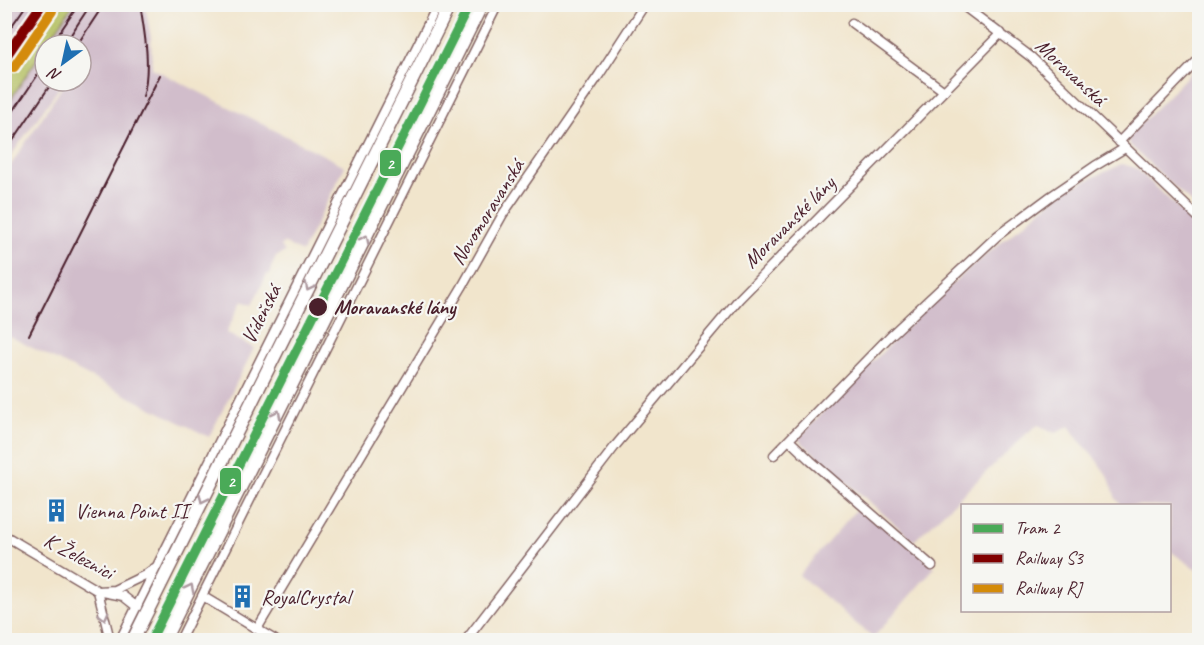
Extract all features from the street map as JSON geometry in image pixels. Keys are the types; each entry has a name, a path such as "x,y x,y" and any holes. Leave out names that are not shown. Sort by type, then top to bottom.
{"highway":[{"path":"400,103 443,4"},
{"name":"Vídeňská","path":"133,640 450,4"},
{"path":"164,640 482,4"}],"street":[{"name":"Vídeňská","path":"120,640 438,4"},
{"path":"180,640 498,4"},
{"name":"Novomoravanská","path":"257,629 456,297 503,214 645,4"},
{"name":"Moravanská","path":"961,4 1031,57 1200,219"},
{"path":"852,23 944,91"},
{"name":"Moravanské lány","path":"466,640 616,445 739,298 1001,33"},
{"path":"774,455 890,336 996,236 1122,145 1200,58"},
{"path":"789,440 932,567"},
{"name":"K Železnici","path":"4,535 98,591 123,596 137,607"},
{"path":"110,640 98,591 114,590 157,567"},
{"path":"202,596 275,640"}],"shaded area":[{"path":"4,5 145,5 151,38 152,68 345,166 302,252 283,243 281,246 285,252 276,257 252,305 242,301 226,333 254,348 209,437 5,334 5,174 58,93 93,93 93,33 33,33 33,93 55,93 5,164"},
{"path":"1199,64 1199,210 1130,145 1129,140 1131,134"},
{"path":"1122,164 1136,168 1199,228 1199,571 1171,552 1171,504 1120,504 1116,499 1109,478 1069,426 1056,433 1038,425 1027,433 914,541 798,439 958,278 1064,191"},
{"path":"862,503 935,567 873,638 799,575"}],"green space":[{"path":"47,5 73,5 54,33 33,33 33,65 5,108 5,68"}],"railway":[{"path":"4,14 11,4"},
{"path":"4,37 27,4"},
{"path":"59,33 79,4"},
{"path":"72,33 91,4"},
{"path":"85,33 104,4"},
{"path":"140,4 147,62 143,97"},
{"path":"29,335 160,75"},
{"path":"4,125 33,82"},
{"path":"4,154 45,93"}],"tram line":[{"name":"2","path":"151,640 470,4"}],"rail line":[{"name":"S3","path":"4,59 42,4"},
{"name":"RJ","path":"14,67 52,11"}],"place":[{"name":"Moravanské lány","path":"318,307"},
{"name":"Vienna Point II","path":"57,511"},
{"name":"RoyalCrystal","path":"243,597"}]}
